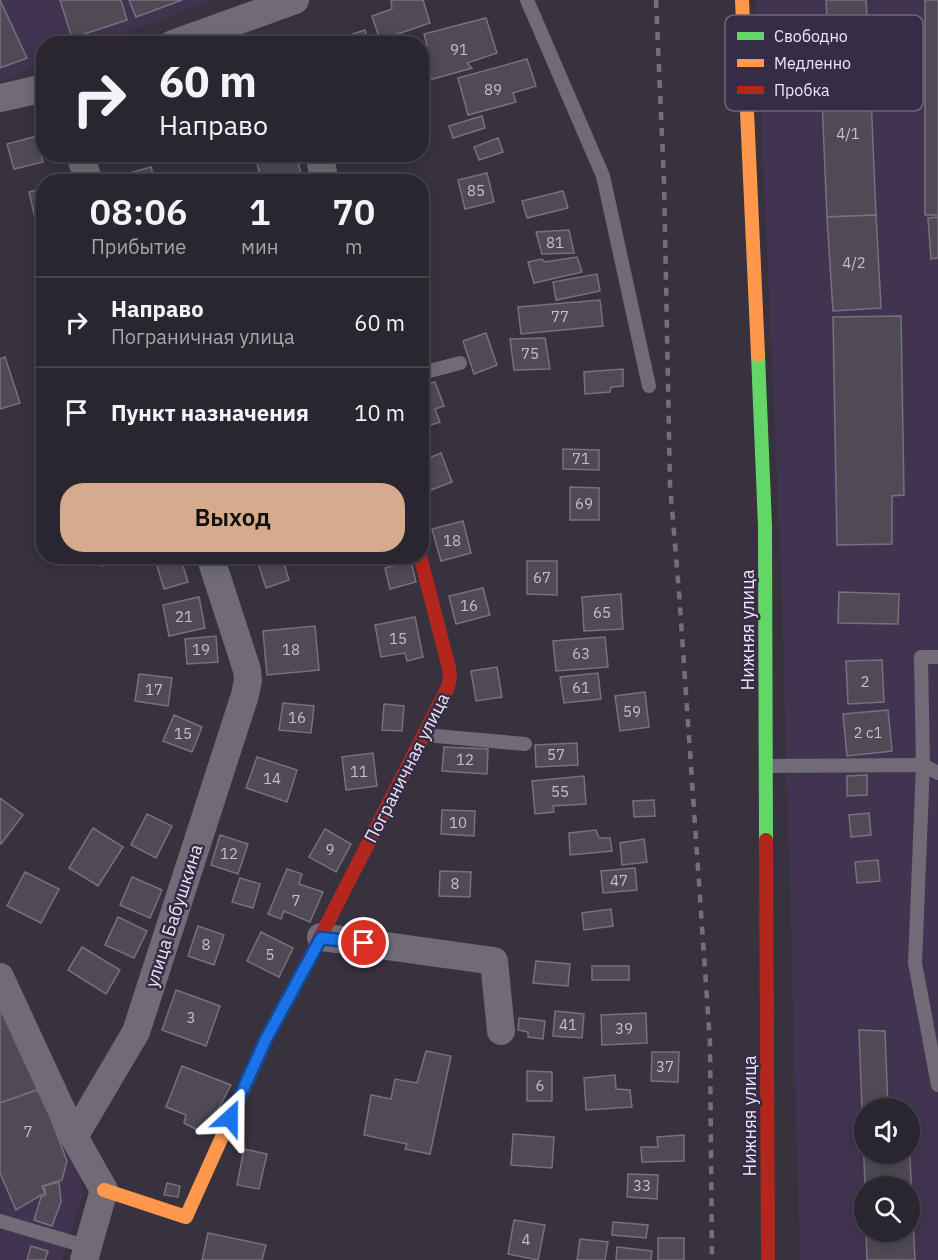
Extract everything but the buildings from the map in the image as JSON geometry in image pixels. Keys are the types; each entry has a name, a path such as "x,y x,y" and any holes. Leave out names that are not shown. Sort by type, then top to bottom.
{"street":[{"path":"195,36 295,0"},
{"name":"Нижняя улица","path":"742,0 743,15"},
{"path":"0,98 36,90"},
{"name":"Нижняя улица","path":"747,111 765,526 768,1260"},
{"name":"улица Бабушкина","path":"74,1137 136,1032 245,695 247,670 213,564"},
{"name":"Пограничная улица","path":"104,1190 186,1217 266,1039 321,938 448,687 450,677 422,564"},
{"path":"321,938 494,961 501,1031"},
{"path":"0,977 74,1137 104,1190 86,1253"}],"lane":[{"path":"527,0 603,176 650,386"},
{"path":"429,372 460,363"},
{"path":"938,657 921,657 923,765 915,963 938,1085"},
{"path":"423,735 525,744"},
{"path":"766,766 923,765 938,773"},
{"path":"0,1221 86,1253"}],"shaded area":[{"path":"0,0 212,0 117,36 36,36 36,68 0,82"},
{"path":"756,0 938,0 938,1260 800,1260 781,565 761,111 923,111 923,15 757,15"},
{"path":"0,1000 79,1171 83,1193 61,1260 0,1260"}],"railway":[{"path":"656,0 664,181 670,485 710,1043 712,1260"}],"traffic: fast":[{"path":"758,355 765,526 766,840"}],"traffic: slow":[{"path":"742,0 743,15"},
{"path":"747,111 758,355"},
{"path":"104,1190 186,1217 266,1039 303,971"}],"traffic: jam":[{"path":"303,971 448,687 449,668 422,564"},
{"path":"766,840 768,1260"}],"route":[{"path":"230,1118 266,1039 321,938 364,943"}]}
